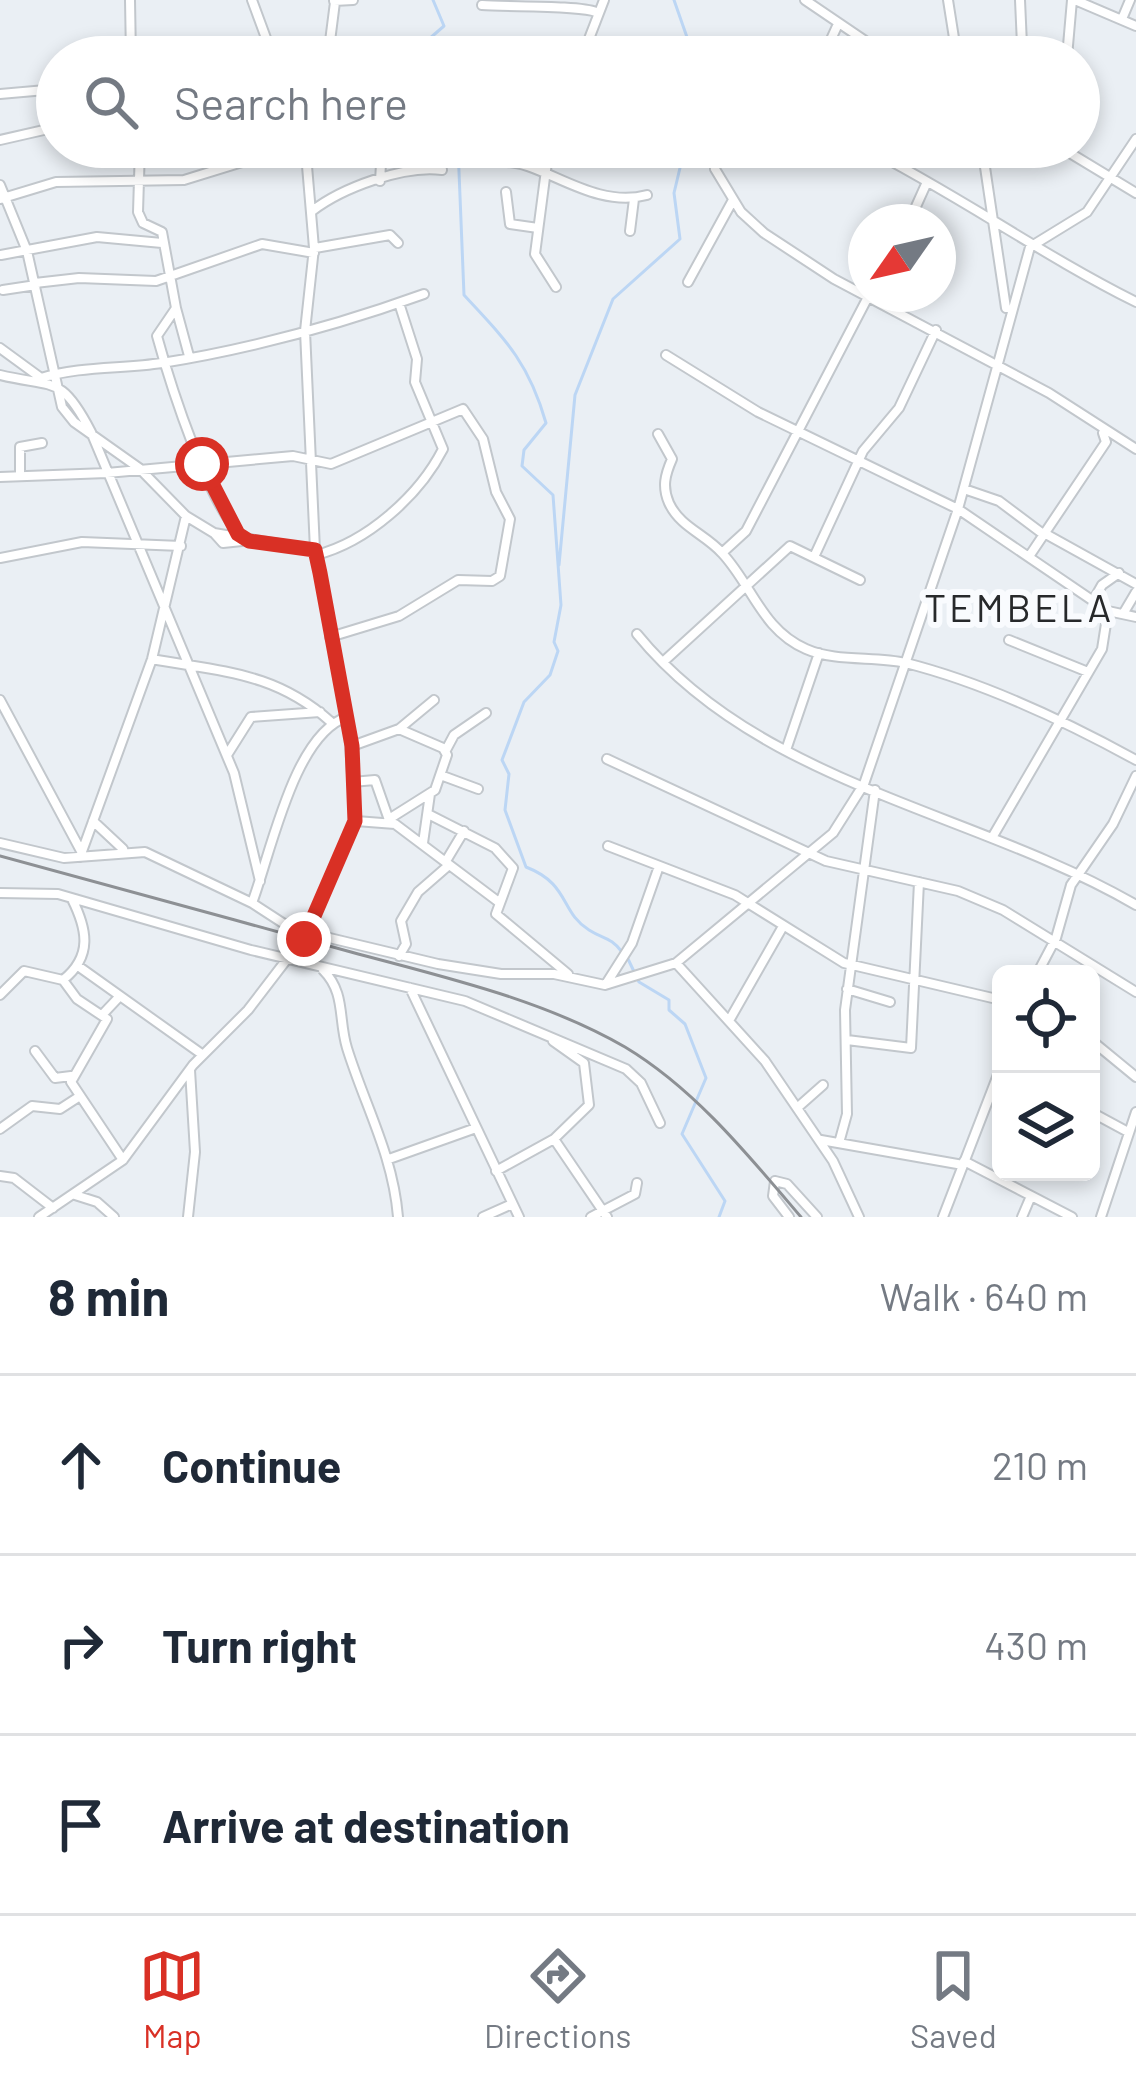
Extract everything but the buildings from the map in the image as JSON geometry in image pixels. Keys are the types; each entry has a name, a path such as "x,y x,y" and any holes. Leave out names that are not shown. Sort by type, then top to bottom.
{"street":[{"path":"130,0 131,36"},
{"path":"252,0 265,36"},
{"path":"330,36 334,1 353,0"},
{"path":"589,36 604,0"},
{"path":"805,0 857,36"},
{"path":"948,0 954,36"},
{"path":"1020,0 1022,36"},
{"path":"1069,36 1073,0 1136,26"},
{"path":"1102,0 1104,13"},
{"path":"1122,19 1130,0"},
{"path":"482,5 553,11 580,5 596,12"},
{"path":"833,36 838,24"},
{"path":"0,94 36,91"},
{"path":"0,140 36,132"},
{"path":"0,843 58,857 124,850 153,855 252,902 285,926 399,956 501,974 570,976 605,985 676,963 810,854 842,822 864,784 958,509 1007,315 1030,247 1087,212 1136,139"},
{"path":"138,168 140,219 159,228 167,279 190,356"},
{"path":"3,198 56,182 137,183 200,177 228,168"},
{"path":"39,1217 123,1160 191,1068 289,958 308,934 355,821 352,746 315,553 305,331 314,250 307,168"},
{"path":"380,181 381,168"},
{"path":"528,168 634,199 647,195"},
{"path":"545,168 535,254 556,287"},
{"path":"902,168 990,218 1030,247 1136,302"},
{"path":"984,168 1007,315"},
{"path":"1096,168 1136,193"},
{"path":"715,169 733,200 764,233 848,284"},
{"path":"310,212 380,181 442,170"},
{"path":"917,204 927,182"},
{"path":"0,185 27,251 64,412 139,468 186,516 214,533 315,553 346,547 433,465 443,443 414,378 416,359 399,303"},
{"path":"506,192 510,224 538,228"},
{"path":"630,231 634,199"},
{"path":"688,282 733,200"},
{"path":"3,290 35,284 167,279 262,244 314,250 390,235 398,243"},
{"path":"2,255 97,237 162,243"},
{"path":"0,375 41,378 164,362 305,331 424,294"},
{"path":"176,308 157,333 164,362 202,464 229,522 246,541"},
{"path":"722,553 746,531 794,430 823,388 860,312"},
{"path":"900,312 996,363 1105,438 1136,449"},
{"path":"814,557 857,463 899,408 936,330"},
{"path":"0,348 58,388"},
{"path":"666,355 794,430 958,509 1108,611 1136,617"},
{"path":"0,477 312,457 323,465 338,463 463,409 483,439 496,492 512,524 500,576 492,581 458,580 399,616 330,637"},
{"path":"91,432 226,755 260,881"},
{"path":"658,434 672,459 664,488 677,517 722,553 774,626 819,653 907,664 1059,722 1136,760"},
{"path":"1030,556 1105,438"},
{"path":"20,476 19,448 42,443"},
{"path":"964,489 1000,501 1044,533 1119,573 1136,588 1123,614"},
{"path":"81,855 152,659 186,516"},
{"path":"0,557 82,542 181,546"},
{"path":"663,662 790,546 860,580"},
{"path":"1093,601 1102,584 1119,573"},
{"path":"993,836 1104,644 1108,611"},
{"path":"637,634 728,716 786,750 993,836 1136,905"},
{"path":"1009,640 1059,656 1088,672"},
{"path":"786,750 819,653"},
{"path":"152,659 186,662 218,672 237,670 295,691 331,722"},
{"path":"0,700 81,855"},
{"path":"352,746 399,729 434,700"},
{"path":"226,755 251,717 321,712"},
{"path":"355,821 389,820 430,794 442,776 454,735 486,713"},
{"path":"252,902 288,793 331,722 347,717"},
{"path":"399,729 446,750"},
{"path":"607,759 810,854 974,898 1056,938 1136,992"},
{"path":"442,776 478,789"},
{"path":"1041,965 1056,938 1078,874 1113,824 1136,776"},
{"path":"352,782 375,780 389,820 500,903"},
{"path":"839,1143 847,1114 848,989 875,790"},
{"path":"423,843 430,794"},
{"path":"430,815 495,848 513,868 496,914 570,976"},
{"path":"93,821 124,850"},
{"path":"399,956 406,944 401,921 418,892 447,863 464,831"},
{"path":"608,846 748,903 782,928 853,967 992,998"},
{"path":"605,985 632,944 658,869"},
{"path":"847,1040 910,1048 919,882"},
{"path":"0,893 72,898 482,1005 626,1069 641,1083 660,1123"},
{"path":"63,980 78,966 87,935 72,898"},
{"path":"730,1019 782,928"},
{"path":"676,963 730,1019 797,1108 859,1217"},
{"path":"318,965 338,986 347,1049 389,1159 398,1217"},
{"path":"78,966 203,1054"},
{"path":"0,995 24,971 63,980 107,1024 71,1076 55,1078 35,1051"},
{"path":"409,987 519,1217"},
{"path":"848,989 890,1002"},
{"path":"102,1015 119,997"},
{"path":"496,1172 554,1139 589,1106 589,1078 580,1059 541,1034"},
{"path":"1100,1048 1136,1078"},
{"path":"188,1217 195,1152 191,1068"},
{"path":"943,1217 999,1073"},
{"path":"71,1076 78,1098 123,1160"},
{"path":"797,1108 823,1085"},
{"path":"0,1129 32,1106 60,1109 78,1098"},
{"path":"1101,1217 1136,1112"},
{"path":"1100,1117 1130,1132 1136,1146"},
{"path":"389,1159 476,1127"},
{"path":"554,1139 605,1213"},
{"path":"819,1140 964,1163 1072,1217"},
{"path":"0,1176 14,1178 52,1212"},
{"path":"789,1217 772,1196 775,1181 787,1184 817,1217"},
{"path":"591,1217 635,1194 637,1183"},
{"path":"74,1195 97,1202 114,1217"},
{"path":"1022,1217 1031,1196"},
{"path":"483,1217 512,1204"}],"waterway":[{"path":"432,36 444,26 433,0"},
{"path":"674,0 687,36"},
{"path":"459,168 464,295 514,353 546,423 524,450 522,466 553,495 561,605 554,642 558,651 550,675 524,702 502,760 509,774 505,810 526,867 550,881 580,923 622,952"},
{"path":"559,565 575,395 613,299 680,239 674,193 680,168"},
{"path":"628,959 639,982 669,1000 669,1010 685,1024 706,1078 682,1134 725,1201 719,1217"}],"railway":[{"path":"0,856 456,980 560,1015 625,1047 675,1083 741,1147 801,1217"}],"district":[{"name":"TEMBELA","path":"1019,608"}],"route":[{"path":"202,464 238,534 249,541 315,550 320,573 352,746 355,821 304,939"}]}
